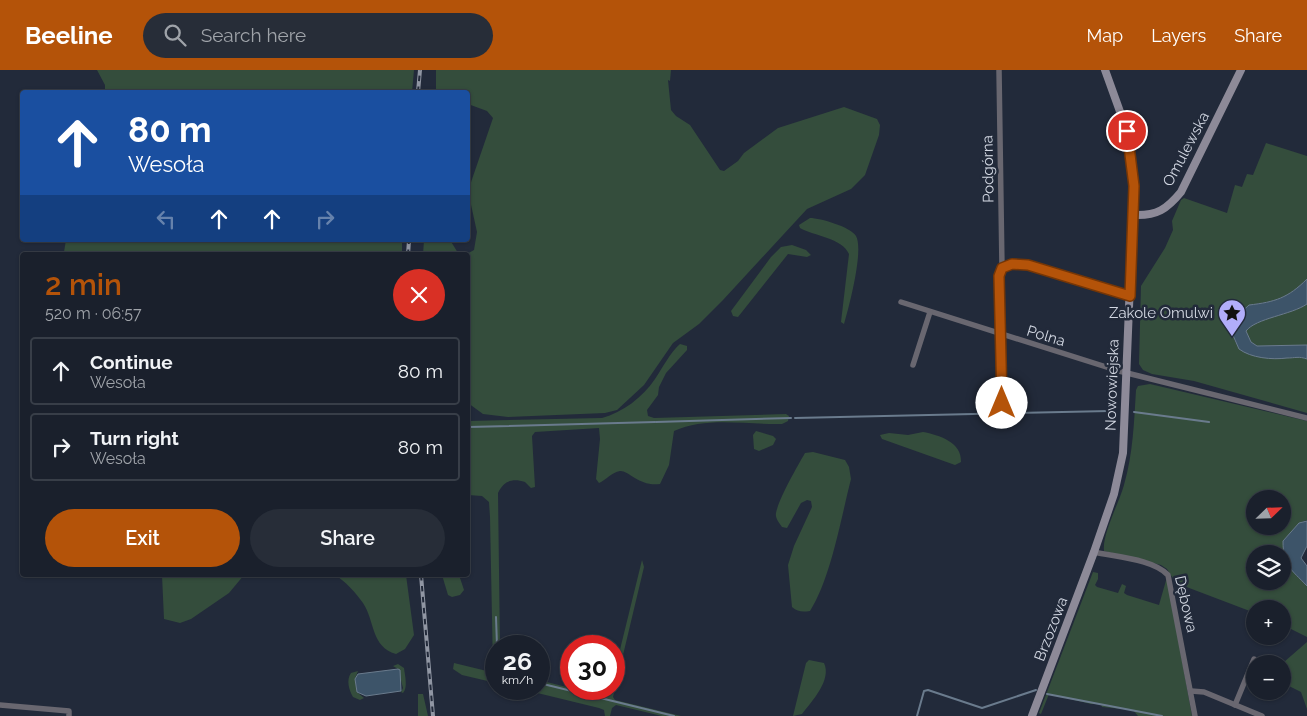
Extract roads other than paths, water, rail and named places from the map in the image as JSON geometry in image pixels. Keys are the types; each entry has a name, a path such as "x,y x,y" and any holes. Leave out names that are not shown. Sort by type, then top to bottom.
{"main road":[{"name":"Nowowiejska","path":"1094,552 1120,472 1127,373 1134,215 1132,160 1127,131 1105,70"},
{"name":"Omulewska","path":"1134,215 1149,215 1159,212 1169,206 1181,192 1241,70"},
{"name":"Brzozowa","path":"1032,716 1094,552"}],"street":[{"name":"Podgórna","path":"999,70 1002,268 999,276 1002,403"},
{"path":"1002,268 1012,264 1028,265 1130,296"},
{"name":"Polna","path":"901,302 1127,373 1307,418"},
{"path":"913,365 930,312"},
{"name":"Dębowa","path":"1094,552 1150,564 1168,574 1191,690 1194,716"},
{"path":"1235,705 1246,678"},
{"path":"1191,690 1204,692 1262,716"},
{"path":"0,705 69,714"}],"water":[{"path":"1307,279 1307,304 1257,323 1246,331 1251,342 1257,346 1307,345 1307,359 1299,357 1262,358 1239,349 1232,333 1236,317 1249,305 1274,300 1287,295"},
{"path":"1307,521 1307,546 1301,558 1307,566 1307,586 1291,570 1291,545 1283,545 1283,541 1288,535 1291,535 1291,532 1299,523"},
{"path":"400,670 401,691 366,696 357,692 355,679 358,674"}],"waterway":[{"path":"795,418 1109,411"},
{"path":"1134,412 1209,422"},
{"path":"656,422 791,418"},
{"path":"470,427 655,422"},
{"path":"496,617 497,635"},
{"path":"550,686 674,716"},
{"path":"917,716 924,691 928,690 982,708 1036,690"},
{"path":"1047,694 1162,716"}],"railway":[{"path":"418,90 420,70"},
{"path":"408,252 409,242"},
{"path":"421,577 433,716"}],"place":[{"name":"Zakole Omulwi","path":"1232,337"}]}
